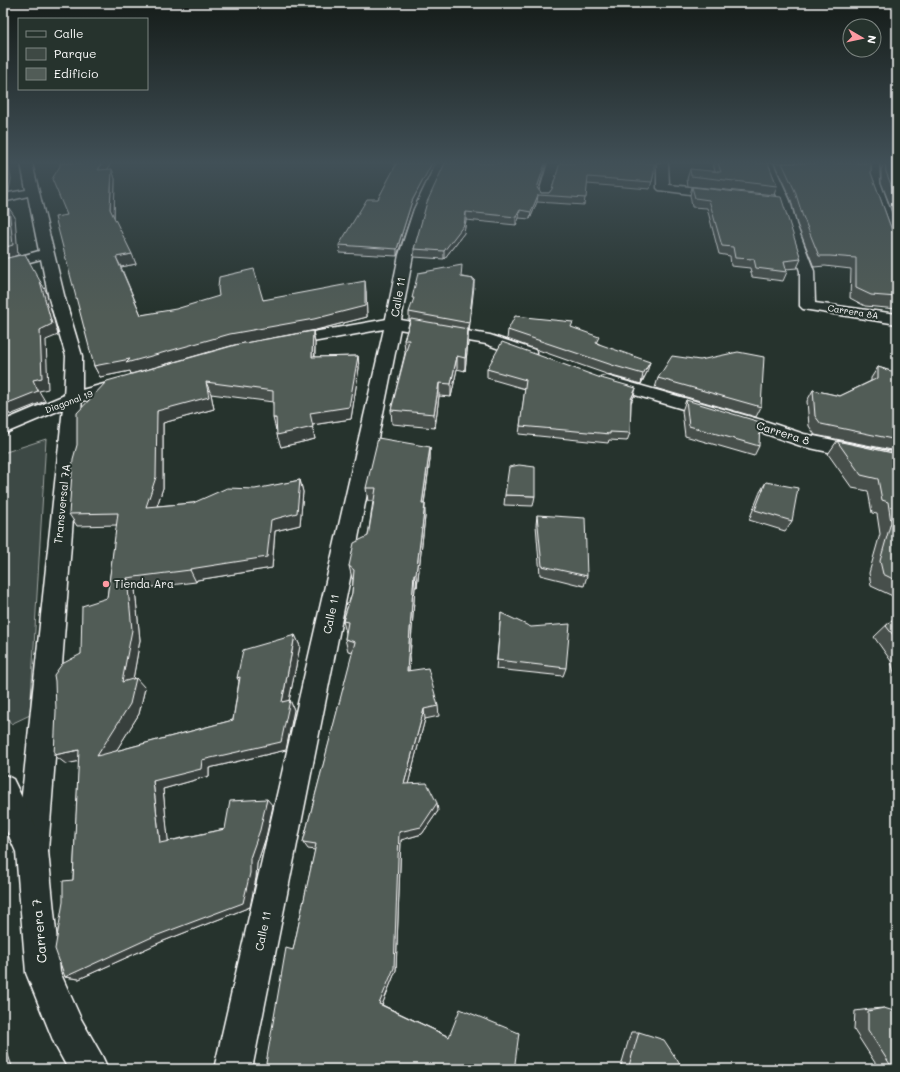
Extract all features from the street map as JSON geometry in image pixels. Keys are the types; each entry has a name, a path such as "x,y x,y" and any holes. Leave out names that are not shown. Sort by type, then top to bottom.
{"street":[{"name":"Transversal 7A","path":"32,851 60,522 73,398 74,356 57,299 37,213"},
{"name":"Calle 11","path":"233,1069 393,323 406,255 419,213"},
{"name":"Carrera 8A","path":"787,213 807,270 808,306 897,319"},
{"path":"885,213 897,246"},
{"path":"3,265 47,253"},
{"path":"271,344 393,323 490,340 541,358"},
{"name":"Carrera 8","path":"592,376 758,425 801,440 897,460"},
{"name":"Diagonal 19","path":"3,428 73,398 141,378"},
{"name":"Carrera 7","path":"3,789 32,851 43,973 68,1032 89,1069"}],"green space":[{"path":"46,439 30,715 11,724 3,709 3,453"}],"building":[{"path":"10,213 13,245 3,248 3,214"},
{"path":"66,213 112,213 132,254 116,257 141,315 176,309 219,296 219,277 254,269 263,300 365,281 365,306 314,319 230,334 126,363 130,359 94,366 55,217 67,215"},
{"path":"358,213 408,213 397,249 339,245"},
{"path":"424,213 466,213 464,225 444,251 414,249"},
{"path":"476,213 518,213 516,217"},
{"path":"713,213 786,213 801,259 784,261 787,272 756,268 754,259 735,258 733,247 722,246"},
{"path":"886,213 894,236 897,240 897,297 871,295 856,288 856,258 819,256 802,214"},
{"path":"25,254 40,281 52,324 40,330 42,378 33,380 38,391 3,405 3,259"},
{"path":"462,265 461,277 474,279 469,323 409,312 414,298 412,298 418,273"},
{"path":"515,316 573,322 571,327 599,337 596,343 650,362 643,374 508,330"},
{"path":"411,319 468,329 465,358 457,356 451,384 439,383 434,414 391,410 409,340 404,340"},
{"path":"313,331 312,357 358,356 349,407 310,413 313,427 277,435 276,418 273,418 273,391 206,382 209,397 157,411 156,477 146,507 193,503 227,488 255,489 300,480 297,513 271,520 267,557 190,570 127,578 132,630 122,682 136,678 130,704 97,756 233,720 240,677 237,678 243,650 295,635 282,702 290,700 281,742 202,760 201,769 153,781 160,843 225,829 230,801 267,799 260,830 250,858 250,873 243,903 150,938 65,977 55,949 63,902 63,881 73,880 79,750 54,755 56,711 54,675 62,664 81,654 82,606 107,598 118,513 69,514 73,459 77,445 77,413 107,381 239,344"},
{"path":"502,342 601,378 636,388 631,399 630,433 610,432 610,434 520,426 526,380 487,369"},
{"path":"738,352 764,357 761,407 658,378 672,356 700,360"},
{"path":"878,367 897,373 897,440 821,424 815,416 813,390 840,396 878,378"},
{"path":"686,400 760,422 759,446 689,426"},
{"path":"378,438 430,447 422,504 425,504 416,574 414,574 407,671 428,668 438,706 424,709 404,784 427,783 437,803 421,827 399,832 394,968 379,1004 449,1037 460,1009 519,1033 515,1063 521,1069 265,1069 286,948 293,950 316,844 303,842 355,642 345,639 348,622 343,621 352,593 354,570 349,566 354,543 368,536 376,488 366,488"},
{"path":"837,441 897,454 897,581 883,574 880,561 891,522 888,502 882,500 878,479 861,475"},
{"path":"519,465 535,467 535,496 505,495 509,467"},
{"path":"766,482 798,488 792,521 755,510"},
{"path":"537,515 585,518 587,576 542,566"},
{"path":"501,613 531,627 570,624 566,668 497,660"},
{"path":"897,615 897,640 886,626"},
{"path":"884,1008 897,1012 897,1069 893,1069 868,1030 868,1011"},
{"path":"639,1032 664,1040 683,1069 628,1069"}],"place":[{"name":"Tienda Ara","path":"106,584"}]}
